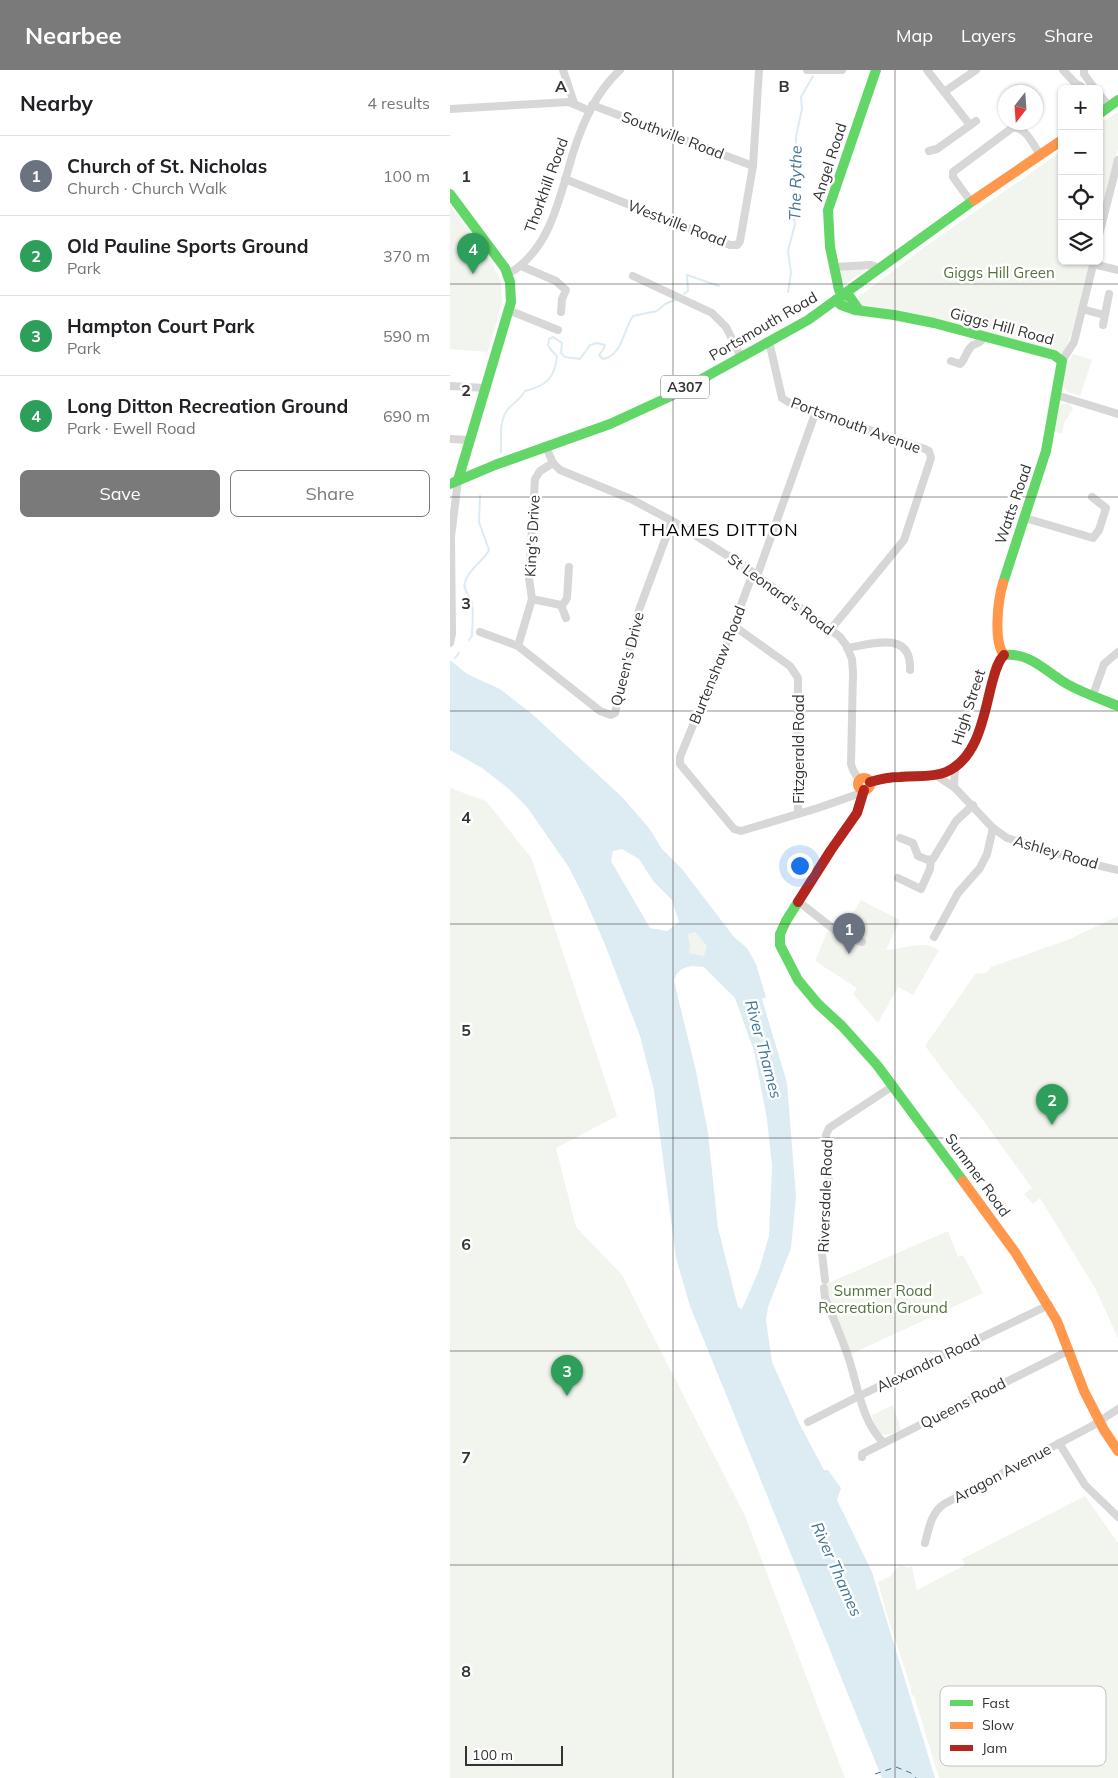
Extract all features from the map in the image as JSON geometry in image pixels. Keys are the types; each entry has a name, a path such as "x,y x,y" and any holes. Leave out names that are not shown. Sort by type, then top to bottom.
{"street":[{"path":"450,110 574,103 563,70"},
{"name":"Thorkhill Road","path":"508,274 521,266 538,248 546,235 574,150 591,108 601,91 620,70"},
{"name":"Westville Road","path":"565,179 730,245 736,245 740,240 753,166 759,70"},
{"path":"807,70 842,70"},
{"name":"Angel Road","path":"840,297 829,232 830,204 876,70"},
{"path":"927,70 944,92 973,123 937,149 929,151"},
{"path":"944,92 976,70"},
{"path":"1063,70 1078,85"},
{"path":"1069,70 1080,85"},
{"path":"1084,70 1084,74 1092,85"},
{"name":"Southville Road","path":"574,103 753,166"},
{"path":"971,202 953,177 953,172 1012,128 1022,129 1040,155"},
{"name":"Portsmouth Road","path":"454,482 633,415 808,320 971,202 1058,143"},
{"path":"1103,220 1118,160"},
{"path":"450,194 502,263 508,274 511,295 470,440 454,482 451,537 452,634 450,642"},
{"path":"834,267 871,265 880,268"},
{"name":"Giggs Hill Road","path":"840,297 850,297 859,310 916,320 1054,355 1062,361 1074,342 1093,265"},
{"path":"1100,265 1118,270"},
{"path":"521,266 556,281 566,290 562,299 561,312"},
{"path":"633,276 712,313 729,332 741,357"},
{"path":"1103,325 1108,294"},
{"path":"1082,309 1104,315"},
{"path":"508,310 558,330"},
{"path":"951,362 960,364 963,362 973,345 981,341 983,337"},
{"name":"Portsmouth Avenue","path":"770,341 782,398 788,402 925,449 929,451 931,458 904,540 831,629"},
{"name":"Watts Road","path":"1004,654 1000,650 998,643 1000,598 1004,577 1047,448 1062,361"},
{"path":"450,386 485,388"},
{"path":"1056,395 1118,414"},
{"name":"Burtenshaw Road","path":"798,814 752,828 736,830 682,768 679,762 755,574 816,411"},
{"path":"450,439 470,440"},
{"path":"546,448 553,463"},
{"name":"St Leonard's Road","path":"553,463 560,470 611,490 672,520 712,544 840,637 852,659 851,764 852,770 863,786"},
{"name":"King's Drive","path":"518,646 532,599 529,578 535,479 540,471 553,463"},
{"path":"1025,518 1093,538 1106,508 1092,497"},
{"name":"Queen's Drive","path":"518,646 600,711 611,715 615,712 639,610 672,520"},
{"path":"561,605 564,604 567,598 570,567"},
{"path":"532,599 561,605"},
{"path":"561,605 566,618"},
{"name":"Fitzgerald Road","path":"734,626 790,666 798,678 798,814"},
{"path":"480,632 518,646"},
{"path":"847,648 886,642 896,644 904,647 907,651 910,659 907,665"},
{"path":"1092,696 1106,660 1118,652"},
{"path":"1004,654 1014,654 1028,658 1058,679 1092,696 1118,706"},
{"name":"High Street","path":"955,768 966,759 973,748 1000,658 1004,654"},
{"path":"798,814 854,796 858,794 863,786 891,777 906,778 934,774 955,768 955,788"},
{"name":"Ashley Road","path":"934,774 955,788 993,828 1007,838 1118,870"},
{"path":"862,942 840,934 799,902 831,850 857,813 862,802 863,786"},
{"path":"898,878 920,889 930,869 931,860 937,854 956,821 973,805"},
{"path":"934,937 958,893 980,868 987,854 993,828"},
{"path":"900,838 913,842 918,856 931,860"},
{"name":"Summer Road","path":"799,902 786,921 779,940 790,967 808,993 825,1012 842,1026 893,1086 1015,1252 1057,1321 1084,1391 1104,1430 1118,1451"},
{"name":"Riversdale Road","path":"884,1443 872,1429 859,1396 849,1359 831,1314 824,1284 822,1253 829,1189 826,1135 829,1128 893,1086"},
{"name":"Alexandra Road","path":"808,1422 1049,1306"},
{"name":"Queens Road","path":"862,1457 862,1454 1068,1351"},
{"name":"Aragon Avenue","path":"926,1543 932,1516 936,1509 1100,1421 1118,1409"},
{"path":"1059,1443 1085,1486 1118,1517"}],"green space":[{"path":"1118,112 1118,148 1103,204 1103,130 1103,121"},
{"name":"Giggs Hill Green","path":"1058,154 1058,265 1089,265 1071,335 1064,352 1061,353 860,305 858,297 926,246"},
{"path":"450,206 493,265 501,282 502,304 488,352 450,349"},
{"path":"841,270 865,270 845,284 842,283 839,273"},
{"path":"1073,354 1092,360 1080,396 1066,391 1063,382 1068,362"},
{"path":"1067,403 1073,409 1064,423 1062,434 1053,431 1060,405"},
{"path":"450,788 486,801 532,859 617,1116 556,1148 576,1227 622,1275 745,1516 845,1778 450,1778"},
{"path":"861,900 900,920 886,950 926,945 939,950 913,995 898,987 878,1023 853,994 857,988 815,961 831,923 843,929"},
{"path":"1118,916 1118,1338 1095,1288 1040,1198 1033,1204 1024,1194 1032,1188 977,1112 925,1046 976,973 985,973 991,967 1070,939"},
{"path":"695,932 707,946 705,956 689,953 688,934"},
{"name":"Summer Road Recreation Ground","path":"948,1231 958,1257 963,1255 983,1293 851,1354 826,1284"},
{"path":"893,1405 901,1430 884,1435 881,1434 876,1427 872,1415"},
{"path":"1085,1496 1118,1543 1118,1778 939,1778 914,1696 911,1694 911,1688 878,1582 891,1576 900,1565 907,1568 912,1566 917,1590 965,1565 962,1559"}],"water":[{"name":"River Thames","path":"450,660 467,674 500,689 531,713 622,797 649,828 662,849 682,869 734,937 747,948 756,964 766,997 762,999 787,1083 796,1197 791,1248 768,1307 766,1320 772,1362 800,1425 824,1470 828,1470 841,1488 837,1500 872,1572 935,1778 882,1778 690,1306 676,1258 654,1090 640,1036 604,942 584,897 568,866 527,807 509,789 482,768 450,750","holes":["622,849 639,859 654,882 672,900 679,922 667,931 650,928 611,861 613,851","695,932 707,946 704,956 689,953 688,934","692,966 704,967 735,998 754,1051 767,1119 772,1166 769,1236 759,1270 742,1309 738,1307 718,1228 708,1133 696,1071 674,981 678,972"]}],"waterway":[{"name":"The Rythe","path":"788,292 791,273 788,251 795,224 792,205 796,172 796,136 802,109 801,97 813,76"},
{"path":"684,294 688,291 687,275 719,286"},
{"path":"501,453 501,430 503,419 508,409 525,391 539,387 552,375 557,356 548,345 549,339 553,337 562,343 561,353 565,357 580,359 590,345 597,343 605,345 599,355 603,359 610,357 619,347 633,316 657,311 665,304 675,300"},
{"name":"The Rythe","path":"469,640 472,636 473,608 464,585 467,577 489,550 479,522 480,496"},
{"name":"The Rythe","path":"455,658 459,653"}],"ferry route":[{"path":"875,1774 896,1767 911,1773 916,1778"}],"traffic: fast":[{"path":"859,310 850,297 843,295 839,290 830,247 828,210 876,70"},
{"path":"1103,111 1118,100"},
{"path":"450,194 505,268 510,282 511,302 458,480"},
{"path":"450,484 495,465 610,424 671,396 808,320 974,200"},
{"path":"836,300 841,305 855,310 934,323 1054,355 1062,361 1046,451 1003,583"},
{"path":"1004,655 1013,655 1030,660 1073,687 1118,706"},
{"path":"798,902 780,934 780,945 798,980 818,1004 842,1026 877,1065 963,1181"}],"traffic: slow":[{"path":"974,200 1058,143"},
{"path":"1003,583 998,610 998,640 1004,655"},
{"path":"866,778 869,779 870,784 869,789 862,790 859,789 858,782 859,779 866,778"},
{"path":"963,1181 1015,1252 1057,1321 1084,1391 1104,1430 1118,1451"}],"traffic: jam":[{"path":"870,782 892,777 935,775 946,772 957,765 973,746 983,721 995,672 1004,655"},
{"path":"798,902 857,813 864,790"}],"place":[{"name":"Long Ditton Recreation Ground","path":"473,274"},
{"name":"Church of St. Nicholas","path":"849,954"},
{"name":"Old Pauline Sports Ground","path":"1052,1125"},
{"name":"Hampton Court Park","path":"567,1396"}],"district":[{"name":"THAMES DITTON","path":"719,529"}]}
